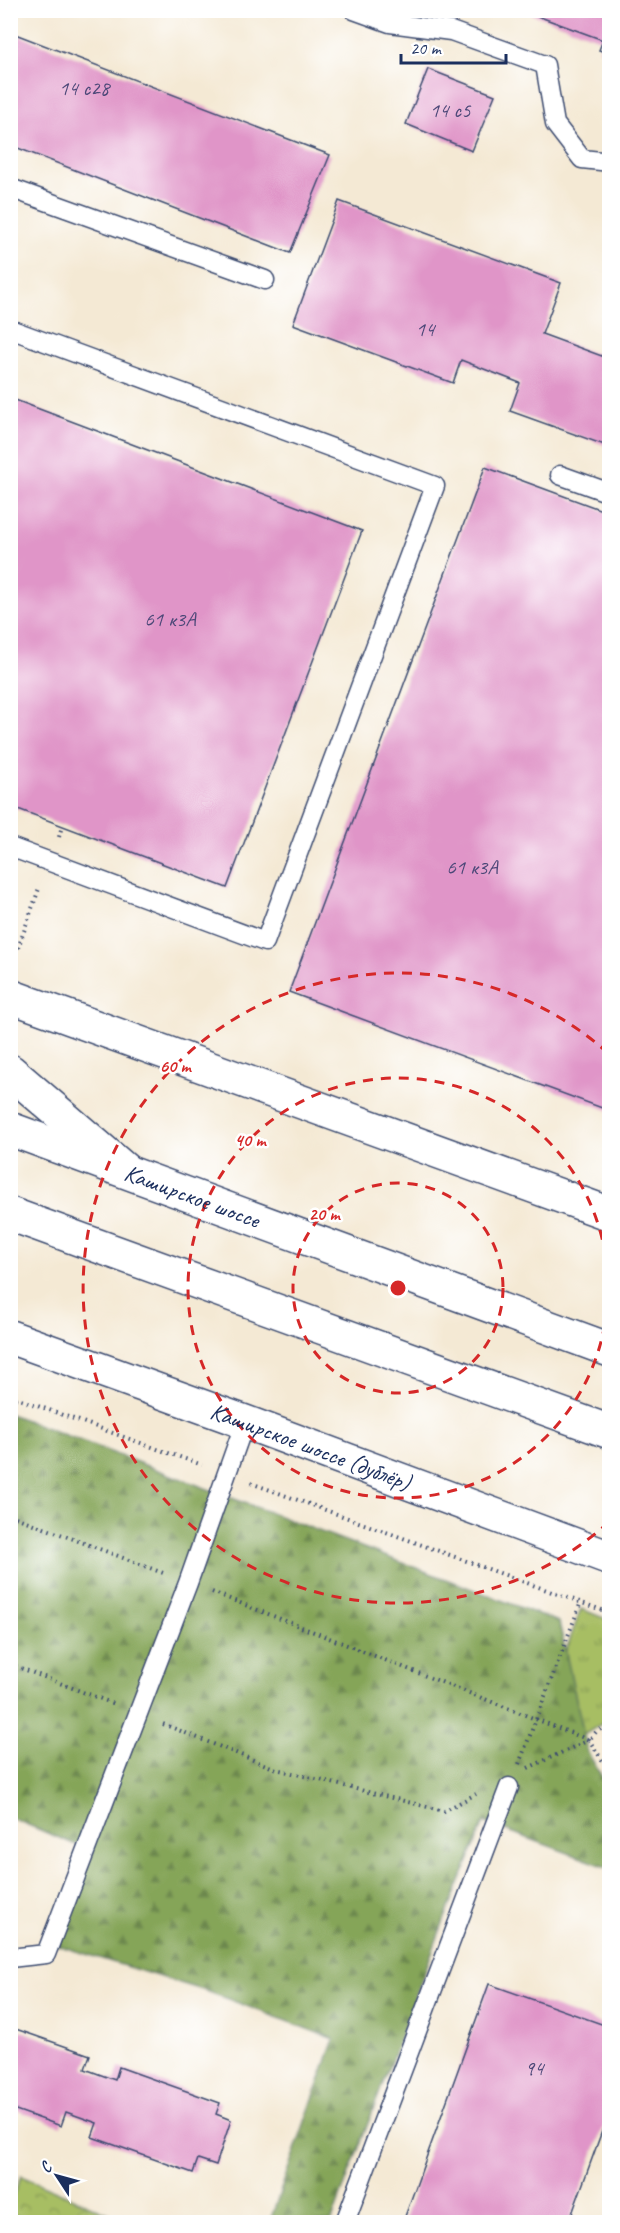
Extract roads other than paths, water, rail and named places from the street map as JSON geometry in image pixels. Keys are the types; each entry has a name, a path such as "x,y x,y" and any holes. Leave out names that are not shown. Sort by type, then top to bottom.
{"main road":[{"path":"10,996 609,1214"},
{"path":"10,1071 129,1173"},
{"name":"Каширское шоссе","path":"10,1129 609,1350"},
{"path":"10,1214 609,1432"},
{"name":"Каширское шоссе (дублёр)","path":"10,1337 609,1558"}],"lane":[{"path":"354,10 390,23 451,31 545,65 555,124 582,159 609,162"},
{"path":"10,188 265,280"},
{"path":"10,328 435,486 265,942 10,847"},
{"path":"560,475 609,494"},
{"path":"10,1958 46,1954 188,1583 245,1422"},
{"path":"345,2223 512,1781"}]}
